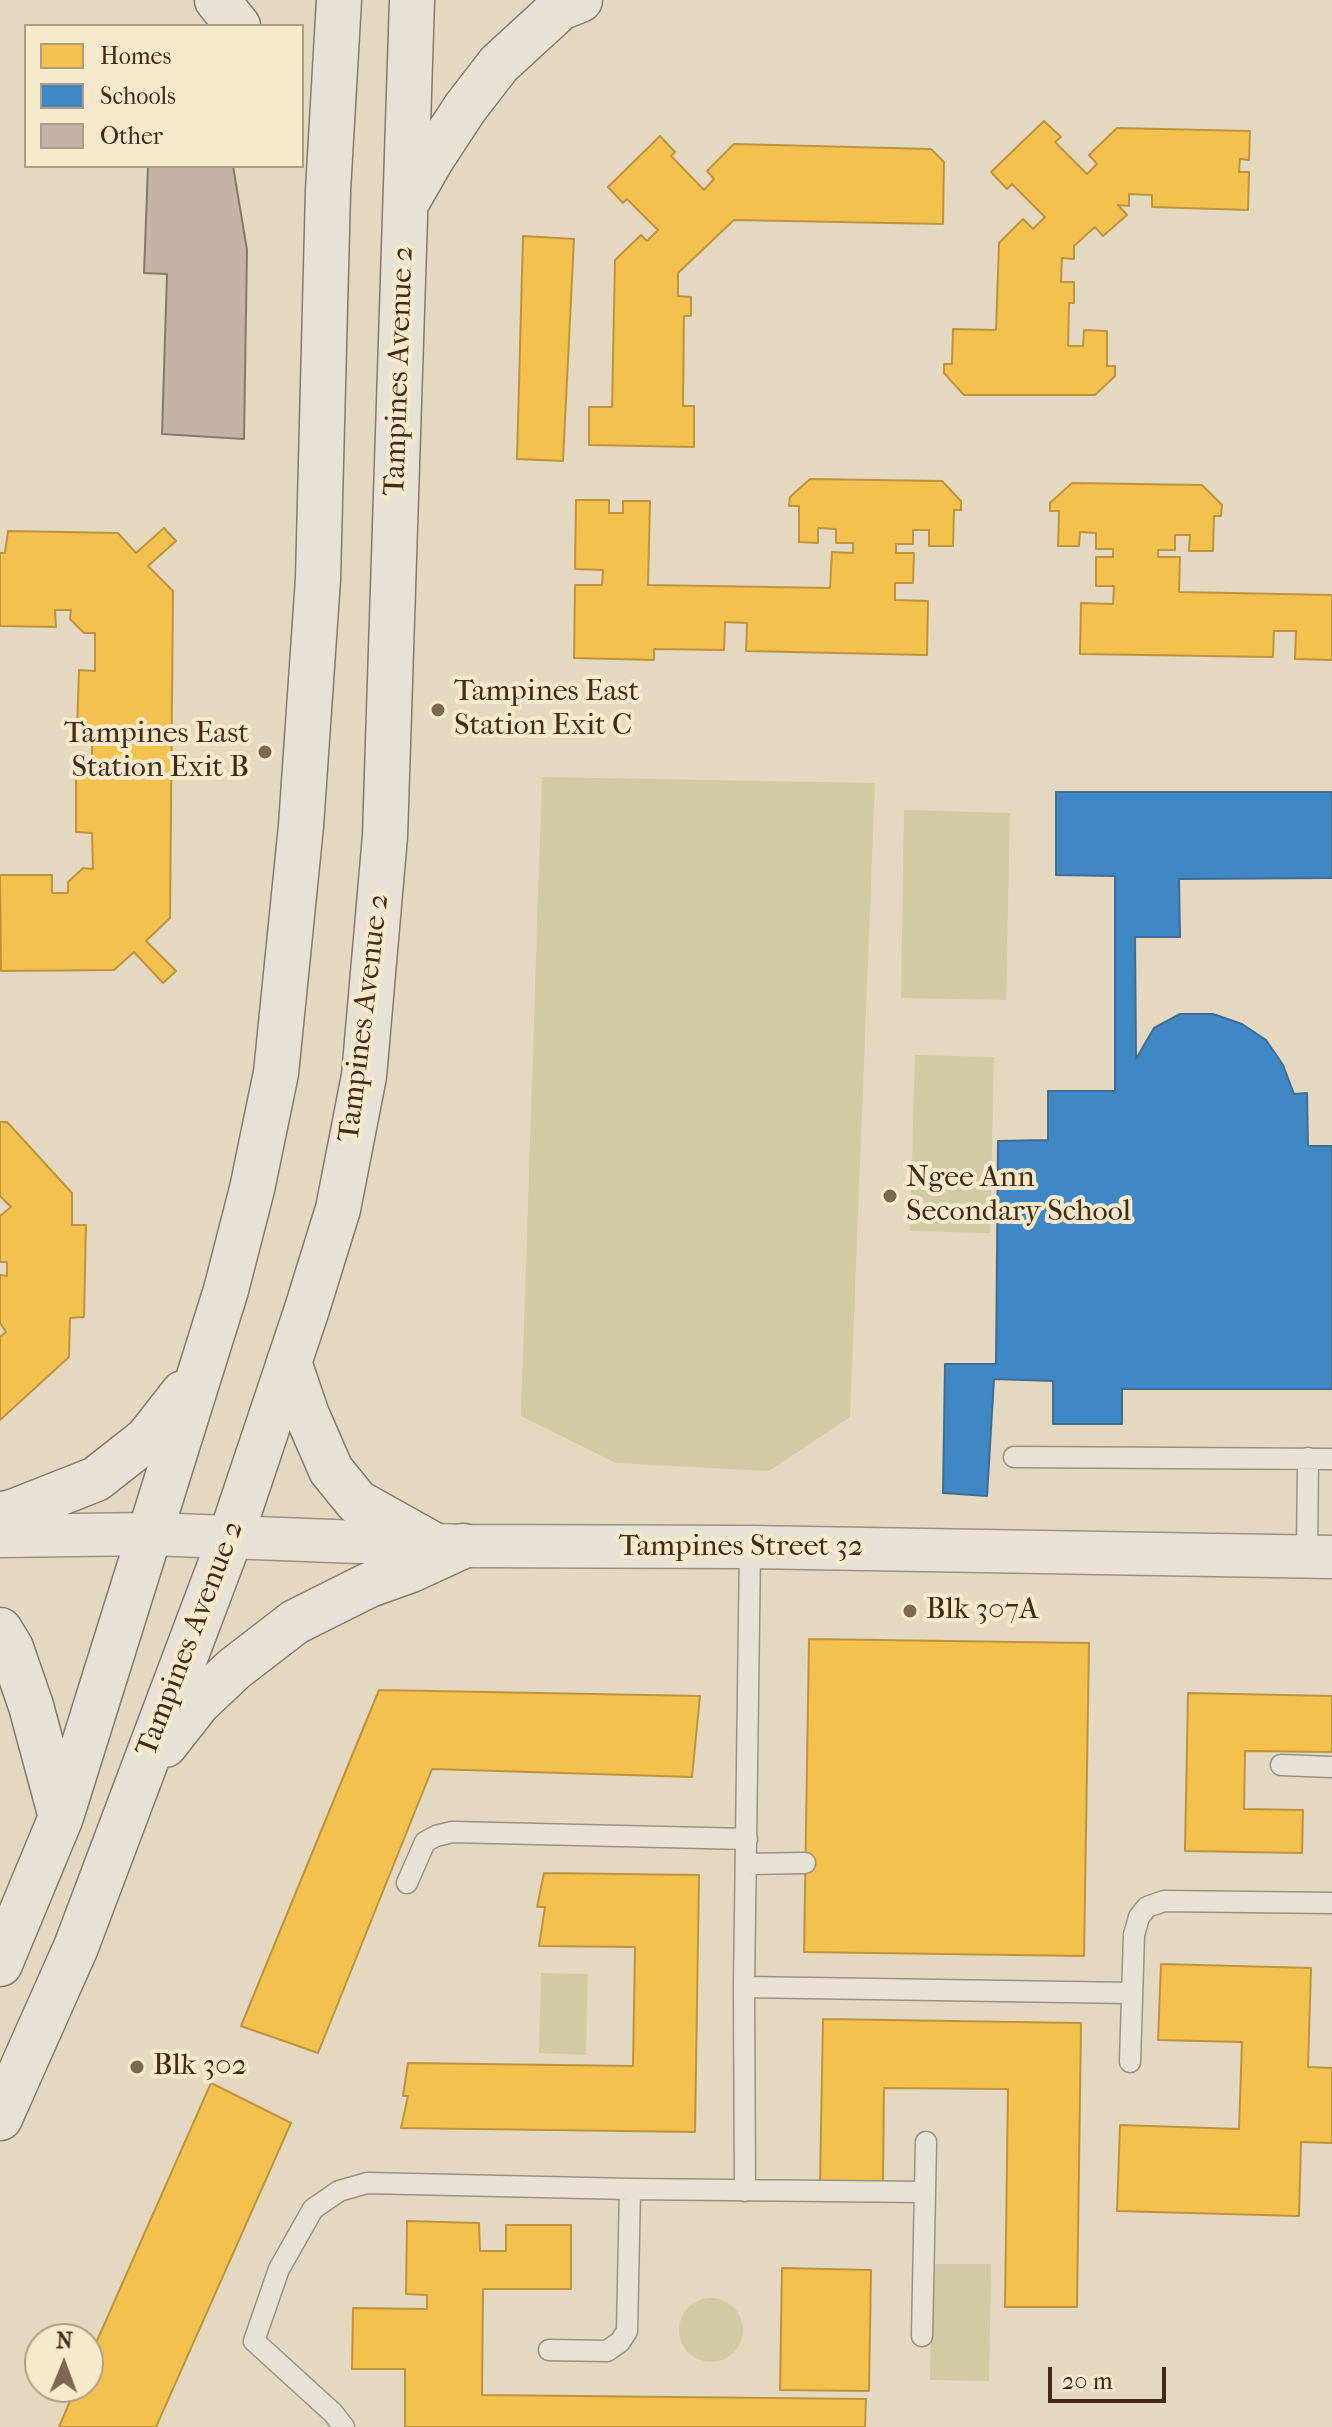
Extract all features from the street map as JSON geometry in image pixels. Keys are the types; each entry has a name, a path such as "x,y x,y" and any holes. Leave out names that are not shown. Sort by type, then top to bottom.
{"main road":[{"path":"217,0 236,24"},
{"name":"Tampines Avenue 2","path":"0,1964 61,1817 226,1290 252,1189 276,1073 301,826 318,579 328,191 339,0"},
{"name":"Tampines Avenue 2","path":"0,2118 76,1947 231,1536 338,1209 364,1076 385,836 412,0"},
{"path":"405,206 457,121 499,64 560,8 580,0"},
{"path":"304,145 328,191"},
{"path":"289,1362 322,1452 357,1502 448,1545"},
{"path":"0,1515 96,1479 147,1439 201,1369"},
{"path":"139,1779 198,1703 234,1669 295,1622 369,1585 411,1570 448,1545"},
{"path":"0,1630 11,1648 31,1706 61,1817"}],"street":[{"name":"Tampines Street 32","path":"0,1536 150,1534 448,1545 1319,1557"}],"lane":[{"path":"1014,1457 1332,1459"},
{"path":"1308,1458 1319,1557"},
{"path":"745,2191 744,1987 750,1547"},
{"path":"1281,1765 1332,1767"},
{"path":"407,1883 425,1842 452,1832 747,1839"},
{"path":"746,1864 805,1863"},
{"path":"1130,2062 1134,1935 1139,1917 1147,1907 1164,1901 1332,1903"},
{"path":"744,1987 1131,1993"},
{"path":"922,2336 926,2142"},
{"path":"344,2427 333,2413 254,2341 279,2269 313,2209 339,2191 367,2183 925,2192"},
{"path":"549,2350 607,2351 620,2342 627,2331 630,2189"}],"shaded area":[{"path":"542,777 875,783 850,1417 769,1471 616,1463 521,1416"},
{"path":"904,810 1010,813 1006,1000 901,998"},
{"path":"915,1055 994,1057 990,1233 910,1231"},
{"path":"541,1973 588,1974 586,2055 539,2053"},
{"path":"932,2264 991,2264 989,2381 930,2380"},
{"path":"705,2298 717,2298 734,2307 741,2318 741,2342 734,2353 717,2362 705,2362 693,2357 684,2348 679,2336 679,2324 684,2312 693,2303"}],"building: Homes":[{"path":"1044,121 1061,137 1055,142 1087,174 1097,164 1089,155 1117,128 1250,131 1249,160 1240,159 1239,172 1249,172 1248,210 1152,207 1152,195 1129,194 1129,206 1118,205 1127,215 1103,236 1095,227 1074,246 1074,259 1062,258 1061,282 1074,282 1074,303 1069,303 1068,346 1083,346 1084,330 1107,331 1107,366 1115,366 1115,376 1095,395 964,395 944,373 944,364 952,364 953,329 996,330 999,243 1023,219 1033,229 1045,217 1012,184 1007,189 991,172"},
{"path":"660,136 675,152 671,156 704,190 714,179 707,171 734,144 931,149 944,162 943,224 734,220 678,273 678,296 691,297 691,316 684,316 683,406 694,406 694,447 589,445 589,407 612,407 615,260 641,235 647,241 658,230 627,199 623,203 608,187"},
{"path":"523,236 574,239 563,461 517,459"},
{"path":"810,479 942,481 961,501 961,510 954,510 953,546 929,546 929,530 913,530 913,544 896,544 896,553 914,553 913,583 895,583 895,600 928,601 927,655 746,651 747,623 725,622 724,650 654,649 654,660 574,658 575,585 602,585 603,570 575,569 576,500 609,500 609,513 623,513 623,501 650,501 648,585 830,588 832,552 853,553 853,543 836,543 836,529 818,528 818,543 799,542 799,506 789,506 790,497"},
{"path":"1072,483 1202,485 1222,505 1221,516 1214,516 1213,551 1189,551 1190,535 1175,535 1175,550 1158,550 1158,557 1180,557 1179,592 1332,595 1332,660 1295,659 1296,631 1274,631 1273,657 1080,654 1081,603 1113,604 1114,586 1096,586 1096,557 1113,557 1113,549 1096,549 1096,533 1080,532 1079,546 1058,546 1059,511 1050,511 1050,503"},
{"path":"164,528 176,541 148,566 173,591 170,918 146,941 176,971 163,983 134,952 114,970 1,971 0,875 52,875 52,893 68,893 68,882 83,868 93,869 92,833 76,832 76,777 92,776 92,728 77,727 79,670 95,671 95,633 84,633 70,619 71,610 55,610 56,627 0,626 0,553 5,553 8,531 118,533 136,553"},
{"path":"0,1122 7,1122 72,1193 72,1225 86,1225 84,1317 70,1318 69,1357 0,1420 0,1337 6,1332 0,1323 0,1275 7,1276 7,1262 0,1262 0,1216 11,1207 0,1196"},
{"path":"809,1639 1089,1643 1084,1956 804,1952"},
{"path":"379,1690 700,1696 692,1777 432,1769 318,2053 241,2026"},
{"path":"1188,1693 1332,1696 1332,1752 1245,1751 1244,1809 1303,1810 1302,1853 1185,1851"},
{"path":"544,1873 699,1875 695,2132 401,2128 408,2096 403,2096 408,2063 633,2066 635,1947 539,1946 545,1907 537,1907"},
{"path":"1161,1964 1311,1968 1308,2067 1332,2068 1332,2143 1301,2142 1299,2216 1117,2211 1120,2125 1239,2129 1242,2042 1158,2040"},
{"path":"823,2019 1081,2023 1077,2307 1005,2307 1008,2089 884,2088 883,2184 820,2183"},
{"path":"211,2083 291,2123 156,2427 59,2427 69,2403 104,2403 104,2325"},
{"path":"407,2221 479,2223 480,2251 506,2251 506,2225 571,2225 571,2289 483,2289 482,2395 866,2399 865,2427 405,2427 405,2369 352,2369 353,2308 427,2309 427,2295 406,2294"},
{"path":"782,2268 871,2270 869,2391 780,2390"}],"building: Schools":[{"path":"1056,792 1332,792 1332,878 1179,879 1180,937 1135,937 1136,1059 1154,1028 1180,1014 1213,1014 1242,1024 1266,1040 1283,1065 1294,1094 1307,1093 1308,1146 1332,1146 1332,1389 1122,1389 1122,1424 1053,1424 1053,1381 994,1379 987,1496 943,1493 945,1364 996,1364 998,1141 1048,1140 1048,1091 1115,1091 1115,876 1056,875"}],"building: Other":[{"path":"148,168 233,168 247,250 244,439 162,434 167,274 144,273"}],"place":[{"name":"Tampines East Station Exit C","path":"438,710"},
{"name":"Tampines East Station Exit B","path":"265,752"},
{"name":"Ngee Ann Secondary School","path":"890,1196"},
{"name":"Blk 307A","path":"910,1611"},
{"name":"Blk 302","path":"137,2067"}]}
